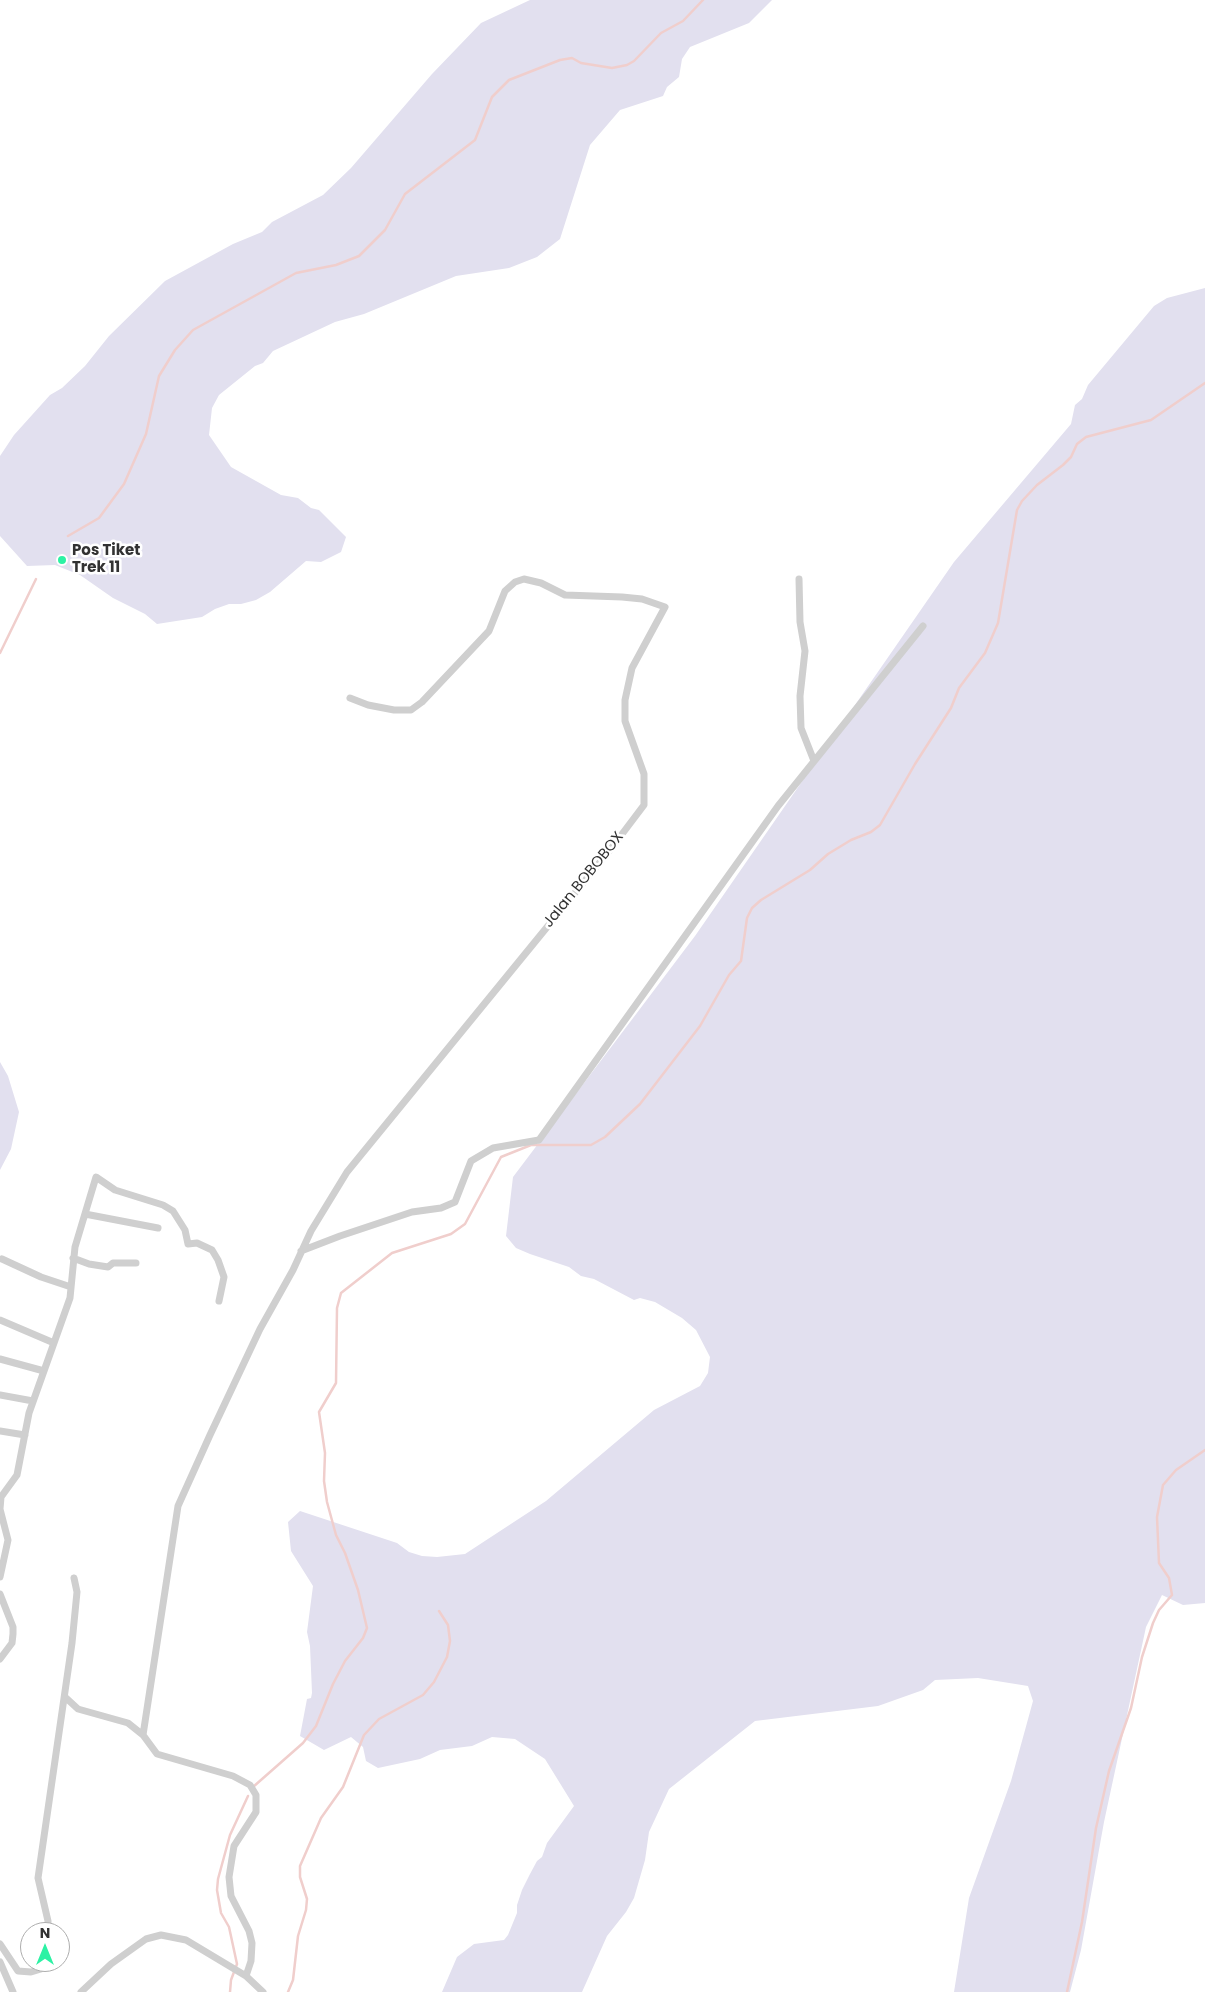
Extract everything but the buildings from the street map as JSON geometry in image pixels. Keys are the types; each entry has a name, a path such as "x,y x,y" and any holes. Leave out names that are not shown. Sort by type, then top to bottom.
{"street":[{"name":"Jalan BOBOBOX","path":"143,1735 178,1506 260,1329 311,1231 347,1172 610,850 644,805 644,774 625,721 625,700 632,668 666,608 642,599 565,595 541,583 524,579 515,582 505,591 489,631 422,702 410,710 394,710 368,705 350,698"},
{"path":"799,579 800,622 805,651 800,714 801,728 814,761"},
{"path":"301,1252 340,1236 412,1212 440,1208 455,1202 472,1161 493,1148 539,1140 778,806 923,626"},
{"path":"0,1576 8,1540 0,1509 1,1497 17,1475 33,1401 66,1314 72,1287 73,1258 96,1177 115,1190 163,1205 173,1211 185,1230 188,1244 198,1243 208,1246 218,1260 224,1277 219,1301"},
{"path":"85,1214 158,1228"},
{"path":"73,1258 89,1264 108,1267 113,1263 136,1263"},
{"path":"2,1260 41,1278 72,1287"},
{"path":"0,1320 54,1343"},
{"path":"0,1359 44,1371"},
{"path":"0,1395 33,1401"},
{"path":"0,1431 26,1432"},
{"path":"48,1922 38,1878 65,1697 77,1592 74,1578"},
{"path":"0,1594 13,1627 12,1643 0,1659"},
{"path":"65,1697 78,1708 128,1723 143,1735 157,1754 234,1776 250,1785 256,1795 256,1812 234,1846 229,1877 232,1896 249,1932 252,1943 251,1961 246,1976"},
{"path":"81,1992 111,1964 146,1940 161,1934 186,1940 246,1976 263,1992"},
{"path":"0,1944 18,1971 20,1971"},
{"path":"0,1962 13,1992"}],"shaded area":[{"path":"530,0 772,0 749,23 690,47 682,59 679,77 667,87 663,96 620,110 590,145 560,239 537,257 509,268 456,276 364,314 335,322 273,351 263,363 255,366 219,395 212,408 209,435 231,467 281,495 298,498 311,508 319,510 346,537 341,552 321,562 306,561 270,592 256,600 241,604 229,604 215,609 202,617 157,624 145,614 113,598 80,575 55,565 27,566 0,536 0,456 14,435 50,395 62,388 85,366 109,336 165,281 233,244 262,232 272,222 323,195 351,168 432,74 481,23"},
{"path":"1205,288 1205,1603 1183,1605 1162,1595 1146,1627 1104,1822 1081,1950 1070,1992 954,1992 969,1898 1011,1781 1033,1701 1028,1686 978,1678 935,1680 923,1690 878,1706 755,1721 669,1789 649,1832 645,1860 634,1898 626,1912 607,1936 582,1992 442,1992 457,1957 474,1944 504,1940 508,1935 517,1913 517,1905 522,1890 530,1874 537,1861 542,1857 547,1843 574,1806 545,1759 515,1739 492,1737 472,1746 440,1750 420,1759 378,1768 366,1761 363,1747 351,1737 324,1750 300,1736 307,1699 311,1698 312,1693 310,1646 307,1632 313,1586 291,1551 288,1522 300,1511 397,1543 409,1552 422,1556 437,1557 465,1554 546,1501 654,1410 700,1386 708,1373 710,1357 696,1330 682,1318 655,1302 640,1298 634,1300 594,1279 581,1276 569,1267 516,1248 506,1236 513,1177 695,936 954,562 1071,424 1075,405 1082,399 1088,385 1154,306 1167,298"},
{"path":"0,1062 8,1076 19,1112 11,1149 0,1170"}],"waterway":[{"path":"68,536 99,518 124,484 146,434 159,376 175,350 193,330 296,273 336,265 359,256 385,230 405,194 475,140 492,97 509,80 560,60 572,58 581,63 612,68 627,65 634,61 661,33 683,21 703,0"},
{"path":"253,1787 303,1743 316,1726 333,1684 345,1661 363,1638 367,1628 358,1590 345,1553 336,1535 327,1502 324,1481 325,1453 319,1412 336,1383 337,1308 341,1293 392,1253 451,1234 465,1224 501,1157 531,1145 591,1145 605,1137 640,1104 700,1026 729,975 741,961 747,918 752,908 761,900 810,870 828,854 851,840 871,832 880,825 915,764 951,708 959,688 985,653 998,623 1017,510 1022,501 1037,485 1063,465 1071,457 1077,444 1086,437 1151,420 1205,383"},
{"path":"0,653 36,579"},
{"path":"1067,1992 1082,1922 1096,1828 1109,1771 1131,1708 1142,1657 1153,1623 1159,1610 1172,1595 1169,1578 1159,1563 1157,1517 1163,1485 1176,1470 1205,1450"},
{"path":"288,1992 293,1980 298,1936 306,1910 307,1899 300,1877 300,1866 321,1818 343,1787 364,1735 379,1719 423,1695 434,1682 447,1657 450,1641 448,1625 439,1611"},
{"path":"230,1992 231,1980 237,1964 229,1927 221,1913 217,1890 218,1879 230,1835 248,1796"}],"place":[{"name":"Pos Tiket Trek 11","path":"62,560"}]}
